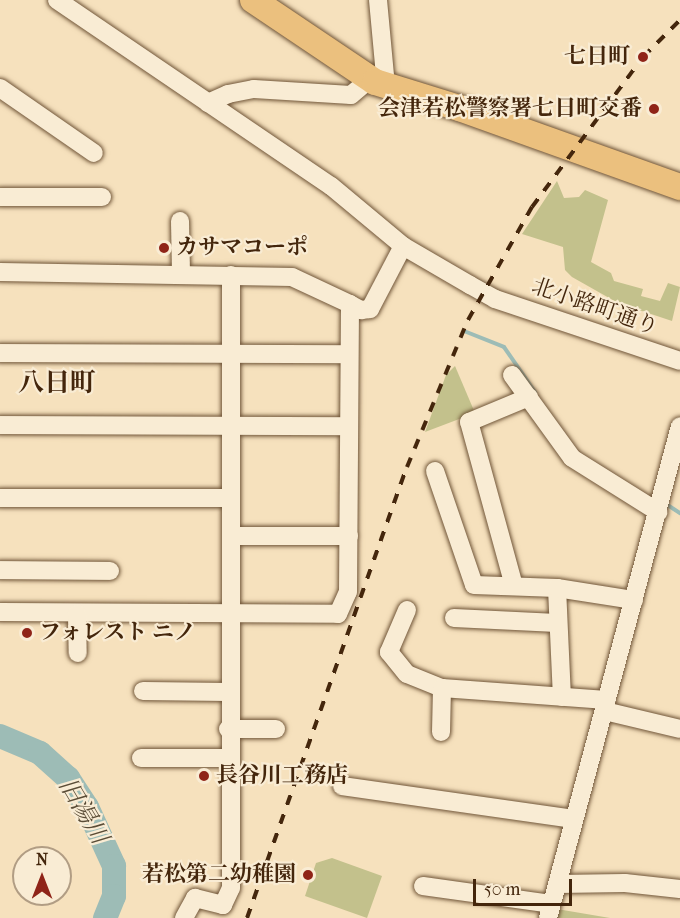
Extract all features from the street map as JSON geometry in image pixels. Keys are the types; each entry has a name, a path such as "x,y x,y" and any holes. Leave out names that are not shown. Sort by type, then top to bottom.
{"highway":[{"path":"253,0 378,83 459,108 680,187"}],"street":[{"name":"北小路町通り","path":"57,0 331,186 403,246 495,299 680,361"},
{"path":"208,103 236,92 255,90 351,94 378,83 378,0"},
{"path":"0,88 94,153"},
{"path":"0,197 102,197"},
{"path":"180,221 181,274"},
{"path":"0,272 231,275 303,279 361,310 370,309 403,246"},
{"path":"184,918 195,898 223,905 231,888 228,692 233,614 228,425 231,275"},
{"path":"0,612 338,614 348,592 347,426 350,304"},
{"path":"0,353 349,354"},
{"path":"512,375 529,397 551,434 572,459 658,512"},
{"path":"514,586 469,422 529,397"},
{"path":"0,425 347,426"},
{"path":"423,886 549,911 680,426"},
{"path":"435,471 474,585 557,588 634,600"},
{"path":"665,485 680,498"},
{"path":"0,498 229,498"},
{"path":"232,537 349,536"},
{"path":"0,570 110,571"},
{"path":"557,588 562,697"},
{"path":"407,610 389,652 407,674 442,688 562,697 606,705 680,729"},
{"path":"77,614 78,653"},
{"path":"454,618 557,623"},
{"path":"441,732 442,688"},
{"path":"143,691 228,692"},
{"path":"228,729 276,729"},
{"path":"141,758 228,758"},
{"path":"342,786 574,819"},
{"path":"558,884 625,883 680,889"}],"shaded area":[{"path":"557,181 564,198 579,197 585,190 608,200 591,262 611,273 614,281 643,289 641,296 660,301 668,283 680,287 672,321 618,303 572,277 565,270 563,247 522,234"},
{"path":"455,366 475,413 425,432 446,375"},
{"path":"332,858 382,876 367,918 305,896 316,863"},
{"path":"557,909 610,918 555,918"}],"waterway":[{"path":"464,331 504,347 535,392"},
{"path":"666,504 680,513"},
{"name":"旧湯川","path":"0,736 40,753 68,778 87,807 114,866 114,896 105,918"}],"railway":[{"path":"247,918 407,467 468,320 532,207 643,57 680,20"}],"place":[{"name":"七日町","path":"643,57"},
{"name":"会津若松警察署七日町交番","path":"654,109"},
{"name":"カサマコーポ","path":"164,248"},
{"name":"フォレスト ニノ","path":"27,633"},
{"name":"長谷川工務店","path":"204,776"},
{"name":"若松第二幼稚園","path":"308,875"}],"district":[{"name":"八日町","path":"57,383"}]}
